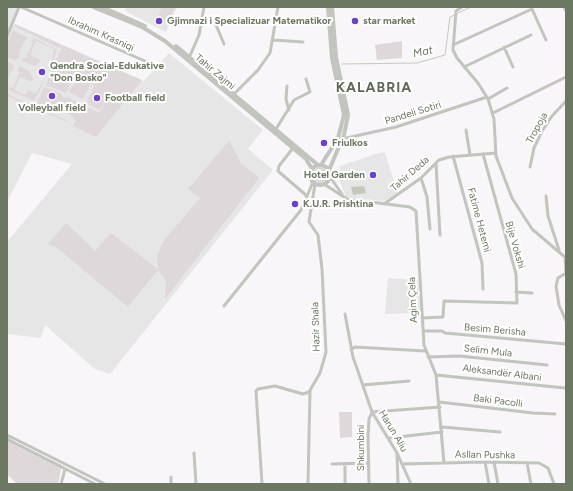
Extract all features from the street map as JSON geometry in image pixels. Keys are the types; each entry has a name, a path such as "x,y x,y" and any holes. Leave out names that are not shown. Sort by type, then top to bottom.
{"street":[{"path":"7,36 20,7"},
{"name":"Ibrahim Krasniqi","path":"20,7 154,65"},
{"name":"Tahir Zajmi","path":"93,7 148,30 188,58 306,158 312,169"},
{"name":"Tahir Zajmi","path":"102,7 149,28 234,94 320,165"},
{"path":"188,58 196,44 203,18 204,7"},
{"path":"234,94 267,58 273,40 278,7"},
{"path":"314,183 310,176 312,169 320,165 338,138 344,115 332,58 328,7"},
{"path":"332,7 337,65 348,111 348,120 329,170 330,177 342,196"},
{"path":"462,7 457,10 455,14 453,45 455,55 488,98 493,113 497,160 517,208 535,232 560,252 565,258 566,273 558,278 556,286 559,305 566,321"},
{"path":"564,7 566,11"},
{"path":"453,45 532,8 546,40"},
{"path":"203,18 211,20 216,24 224,44"},
{"path":"464,67 531,34"},
{"path":"273,40 302,42"},
{"path":"504,47 513,67"},
{"path":"493,113 566,77"},
{"path":"276,129 296,98 310,92 306,79"},
{"path":"287,86 286,99 289,110"},
{"name":"Pandeli Sotiri","path":"342,139 386,130 488,98 507,88"},
{"name":"Tropoja","path":"530,167 534,148 542,131 552,116 566,101"},
{"path":"466,130 470,155"},
{"path":"293,148 278,166 278,171 307,196"},
{"name":"Tahir Deda","path":"384,204 421,178 439,160 453,156 496,153"},
{"name":"Bije Vokshi","path":"483,154 516,274 516,292"},
{"name":"Fatime Hetemi","path":"453,156 482,263 483,289"},
{"path":"436,164 440,235"},
{"path":"320,165 329,170"},
{"path":"314,183 324,184 330,177"},
{"path":"421,178 426,192 430,229"},
{"path":"224,306 301,210 314,183"},
{"name":"Hazir Shala","path":"310,391 316,384 324,362 326,342 322,305 322,269 318,235 309,222 314,183"},
{"name":"Agim Çela","path":"324,184 348,199 410,207 416,211 425,351 436,375 442,427 444,462"},
{"path":"546,196 548,216 560,252"},
{"path":"422,318 443,317 444,301 517,302 516,292 532,293"},
{"name":"Harun Aliu","path":"345,314 351,350 372,412 389,438 403,464 411,484"},
{"name":"Besim Berisha","path":"423,331 442,331 445,333 566,344"},
{"path":"351,350 355,347 425,351"},
{"name":"Selim Mula","path":"428,357 459,356 547,364"},
{"name":"Aleksandër Albani","path":"436,375 565,388"},
{"path":"363,385 409,381"},
{"path":"262,484 256,391 270,386 303,394 310,391 308,484"},
{"name":"Baki Pacolli","path":"439,402 532,413 555,414"},
{"path":"372,412 440,407"},
{"name":"Shkumbini","path":"369,484 368,436 369,419 372,412"},
{"path":"442,427 500,432"},
{"path":"389,438 442,432"},
{"path":"7,435 66,466 105,484"},
{"path":"7,439 95,484"},
{"path":"194,452 196,484"},
{"path":"397,453 398,484"},
{"name":"Asllan Pushka","path":"403,464 444,462 540,463 545,465 550,471 554,484"},
{"path":"486,462 489,484"},
{"path":"494,462 498,484"},
{"path":"332,464 369,463"},
{"path":"527,463 531,484"},
{"path":"345,464 345,484"},
{"path":"61,484 66,466"},
{"path":"171,477 171,484"}],"shaded area":[{"path":"7,7 21,7 13,25 142,81 145,80 169,53 263,130 248,149 273,170 110,374 95,369 45,325 41,338 7,334 7,242 72,164 32,153 7,202"},
{"name":"Gjimnazi i Specializuar Matematikor","path":"126,7 177,7 166,32 125,11"},
{"path":"162,7 175,7 167,24 157,19"},
{"path":"15,24 142,80 96,137 73,126 76,120 73,119 73,116 66,113 62,102 59,101 56,106 50,105 42,108 36,105 44,87 62,94 61,96 67,97 100,113 106,98 100,110 86,103 94,86 89,83 90,85 83,99 69,92 77,78 74,76 66,93 46,85 61,49 14,26"},
{"path":"13,30 28,38 25,40 18,55 20,56 16,61 7,57 7,44"},
{"path":"34,38 57,50 50,69 54,49 36,41 30,55 41,60 40,62 35,66 22,61 23,57 26,58 33,42 31,41"},
{"path":"402,41 402,58 377,60 375,45"},
{"path":"7,62 14,65 13,71 11,70 7,80"},
{"path":"20,66 29,71 33,79 32,82 20,77 14,90 26,95 28,90 36,94 43,81 44,82 34,101 9,90 10,87 13,88 20,72 17,71"},
{"path":"7,94 68,121 67,122 7,96"},
{"path":"229,141 241,163 259,178 165,299 166,281 158,270 128,307 56,247 48,244 66,223 95,251 111,233 158,269 157,256 164,240 200,198 188,189"},
{"path":"382,152 385,153 398,194 384,201 346,197 338,177 340,166"},
{"path":"320,167 326,169 328,175 326,181 320,183 314,181 312,175 314,169"},
{"path":"364,186 366,193 353,195 351,187"},
{"path":"388,278 418,280 421,313 385,314"},
{"path":"339,412 352,412 352,437 340,438"},
{"path":"7,436 25,449 62,465 58,484 17,484 7,474"}],"waterway":[{"name":"Mat","path":"458,13 471,7"},
{"name":"Mat","path":"342,64 417,63 445,55 450,17 455,15"}],"place":[{"name":"Gjimnazi i Specializuar Matematikor","path":"159,21"},
{"name":"star market","path":"355,21"},
{"name":"Qendra Social-Edukative \"Don Bosko\"","path":"42,72"},
{"name":"Volleyball field","path":"52,96"},
{"name":"Football field","path":"97,98"},
{"name":"Friulkos","path":"324,143"},
{"name":"Hotel Garden","path":"373,175"},
{"name":"K.U.R. Prishtina","path":"295,204"}],"district":[{"name":"KALABRIA","path":"374,88"}]}
